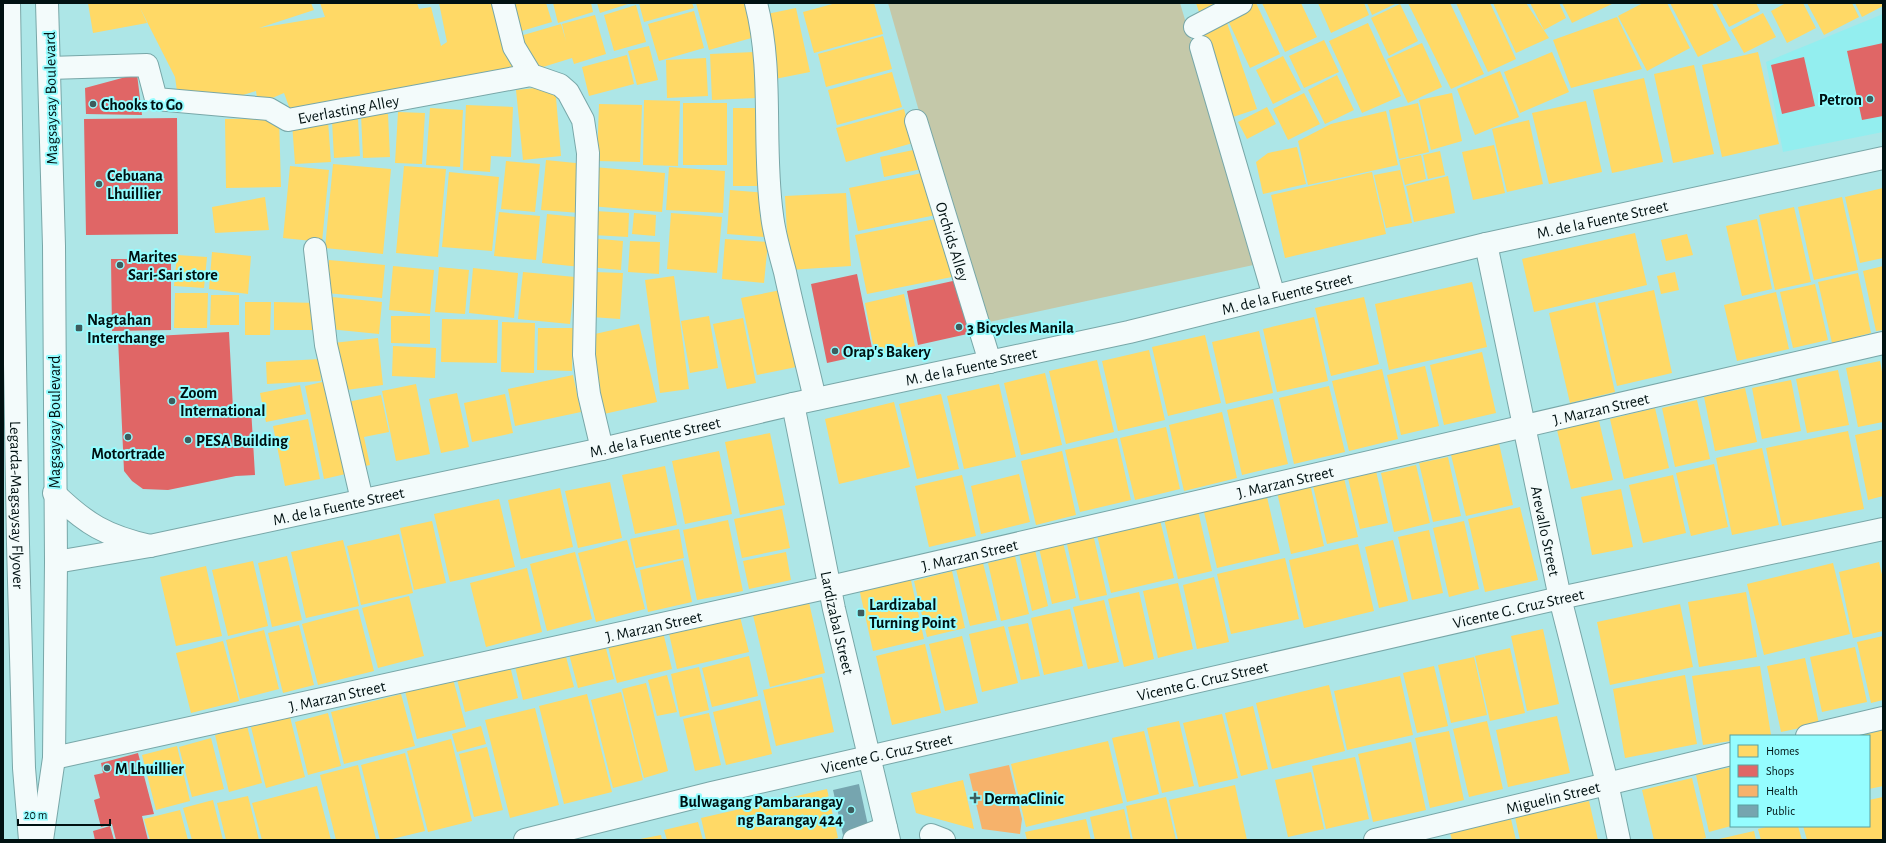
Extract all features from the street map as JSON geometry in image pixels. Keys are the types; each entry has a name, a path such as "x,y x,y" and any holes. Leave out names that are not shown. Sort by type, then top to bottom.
{"street":[{"name":"Legarda-Magsaysay Flyover","path":"9,3 18,536 24,768 30,840"},
{"path":"34,3 49,28"},
{"name":"Magsaysay Boulevard","path":"42,840 54,758 56,562 54,493 54,246 49,28 47,3"},
{"path":"503,3 514,47 531,75 560,85 568,92 583,120 588,154 584,355 590,394 602,449"},
{"path":"756,3 760,19 764,64 768,124 768,172 772,216 814,399"},
{"path":"1240,3 1198,37 1274,296"},
{"name":"Everlasting Alley","path":"49,68 147,65 156,99 269,109 288,120 531,75"},
{"name":"Orchids Alley","path":"916,121 990,362"},
{"name":"M. de la Fuente Street","path":"56,562 150,546 602,449 814,399 1129,332 1486,244 1883,158"},
{"name":"Arevallo Street","path":"1486,244 1560,598 1607,783 1619,840"},
{"path":"315,249 326,345 362,500"},
{"name":"J. Marzan Street","path":"54,758 830,587 1883,342"},
{"name":"Lardizabal Street","path":"793,404 830,587 888,835"},
{"path":"54,493 74,512 97,528 123,539 150,546"},
{"name":"Vicente G. Cruz Street","path":"525,840 712,793 1560,598 1883,529"},
{"path":"1811,735 1883,718"},
{"name":"Miguelin Street","path":"1375,840 1730,754"},
{"path":"854,840 888,835"}],"shaded area":[{"path":"1883,14 1883,132 1783,152 1766,62"}],"green space":[{"path":"888,3 1180,3 1258,264 980,324"}],"building: Homes":[{"path":"88,3 311,3 314,10 259,28 325,17 320,3 417,3 419,9 431,7 441,46 447,42 439,3 502,3 516,69 292,115 284,93 258,104 256,91 220,102 178,98 175,77 139,6 147,23 93,33"},
{"path":"506,3 546,3 552,22 515,33"},
{"path":"553,3 591,3 593,12 558,23"},
{"path":"597,3 631,3 600,13"},
{"path":"639,3 692,3 694,8 644,22"},
{"path":"696,3 746,3 755,37 709,50"},
{"path":"836,3 874,3 883,34 814,53 803,12"},
{"path":"1196,3 1233,3 1200,15"},
{"path":"1256,3 1280,54 1250,68 1226,16"},
{"path":"1262,3 1301,3 1317,37 1285,52"},
{"path":"1318,3 1364,3 1369,15 1331,33"},
{"path":"1367,3 1397,3 1372,15"},
{"path":"1408,3 1450,3 1484,74 1451,89"},
{"path":"1456,3 1490,3 1516,59 1488,72"},
{"path":"1493,3 1526,3 1549,38 1516,53"},
{"path":"1530,3 1559,3 1566,18 1544,30"},
{"path":"1562,3 1614,3 1572,23"},
{"path":"1643,3 1667,3 1690,48 1647,71 1618,16"},
{"path":"1670,3 1712,3 1731,40 1698,57"},
{"path":"1716,3 1756,3 1760,11 1729,27"},
{"path":"1786,3 1803,3 1816,28 1787,43 1771,11"},
{"path":"1807,3 1852,3 1859,17 1824,35"},
{"path":"1855,3 1883,3 1883,6 1862,17"},
{"path":"1400,4 1418,41 1389,56 1371,18"},
{"path":"636,5 646,42 614,51 604,15"},
{"path":"796,8 810,72 775,79 762,15"},
{"path":"694,11 704,48 659,61 648,24"},
{"path":"1763,13 1776,37 1744,53 1731,30"},
{"path":"595,15 606,54 574,64 572,58 530,71 520,36 561,24 566,41 562,24"},
{"path":"1617,17 1642,69 1571,88 1553,40"},
{"path":"1226,20 1257,109 1233,117 1202,28"},
{"path":"1368,23 1401,96 1362,113 1329,41"},
{"path":"883,36 892,69 826,87 818,54"},
{"path":"1324,40 1339,72 1304,88 1289,56"},
{"path":"1422,43 1442,87 1408,103 1387,59"},
{"path":"649,46 658,80 637,85 628,51"},
{"path":"754,52 756,98 712,100 710,54"},
{"path":"1552,52 1569,92 1520,113 1504,72"},
{"path":"1758,52 1779,144 1722,157 1702,65"},
{"path":"627,55 634,84 589,96 582,67"},
{"path":"1283,56 1301,90 1273,104 1256,70"},
{"path":"706,58 708,96 667,98 666,60"},
{"path":"1694,65 1714,154 1673,163 1654,74"},
{"path":"1500,71 1519,117 1475,135 1457,89"},
{"path":"892,72 902,107 837,125 828,90"},
{"path":"1337,75 1354,110 1325,124 1308,90"},
{"path":"1644,78 1663,162 1612,173 1593,90"},
{"path":"555,86 561,156 523,160 516,90"},
{"path":"1304,93 1320,124 1288,140 1273,109"},
{"path":"1452,93 1462,141 1431,150 1419,100"},
{"path":"644,100 680,101 678,166 643,165"},
{"path":"1586,101 1602,172 1549,184 1532,113"},
{"path":"683,103 727,103 727,165 683,165"},
{"path":"1418,103 1429,152 1399,159 1389,110"},
{"path":"599,104 642,105 640,162 597,161"},
{"path":"466,105 513,107 511,157 491,156 490,172 463,170"},
{"path":"1267,107 1276,124 1247,139 1238,122"},
{"path":"430,108 463,110 460,167 426,165"},
{"path":"733,108 762,108 763,186 733,186"},
{"path":"904,109 913,143 846,162 836,128"},
{"path":"1386,111 1398,165 1308,185 1298,141 1331,124"},
{"path":"398,112 425,113 422,164 395,163"},
{"path":"388,114 390,157 363,158 361,115"},
{"path":"279,118 281,187 226,188 225,119"},
{"path":"358,119 360,156 334,158 332,121"},
{"path":"1529,120 1543,184 1507,192 1492,129"},
{"path":"328,121 331,162 295,164 292,123"},
{"path":"1494,145 1505,193 1473,200 1462,152"},
{"path":"1297,147 1306,184 1263,194 1256,162 1268,153"},
{"path":"918,149 922,169 884,177 880,157"},
{"path":"1440,151 1445,175 1428,179 1423,155"},
{"path":"1421,155 1426,179 1405,185 1399,160"},
{"path":"546,160 585,164 580,213 541,210"},
{"path":"506,161 540,164 535,212 501,209"},
{"path":"333,164 391,169 383,254 325,248"},
{"path":"290,166 329,170 322,242 283,238"},
{"path":"404,166 446,169 438,257 396,253"},
{"path":"593,167 665,173 662,212 590,206"},
{"path":"669,167 725,171 723,213 666,210"},
{"path":"1400,170 1412,223 1386,228 1374,175"},
{"path":"449,172 499,177 492,251 442,247"},
{"path":"927,172 936,215 858,231 849,188"},
{"path":"1372,172 1386,234 1285,258 1271,195"},
{"path":"1448,176 1455,213 1414,222 1406,186"},
{"path":"1883,188 1883,258 1860,263 1845,197"},
{"path":"730,190 768,193 765,237 727,234"},
{"path":"846,193 851,266 789,270 785,196"},
{"path":"265,197 269,230 215,233 212,207"},
{"path":"1842,197 1858,270 1814,280 1798,207"},
{"path":"1794,207 1811,282 1775,290 1759,215"},
{"path":"595,211 629,213 628,237 593,235"},
{"path":"499,212 540,216 536,260 494,256"},
{"path":"634,213 656,215 655,236 632,234"},
{"path":"671,213 722,217 717,273 667,269"},
{"path":"547,214 586,218 581,267 542,263"},
{"path":"940,218 952,277 867,294 855,235"},
{"path":"1757,219 1772,289 1742,296 1726,226"},
{"path":"1635,233 1647,285 1534,312 1522,259"},
{"path":"1687,234 1693,255 1666,261 1661,240"},
{"path":"590,238 623,241 621,270 588,267"},
{"path":"725,239 768,242 764,283 722,279"},
{"path":"630,241 660,242 659,274 628,272"},
{"path":"212,252 251,256 248,294 209,289"},
{"path":"177,255 207,257 204,288 174,286"},
{"path":"329,260 385,265 382,298 326,293"},
{"path":"393,266 434,270 430,314 389,310"},
{"path":"1883,266 1883,330 1876,331 1863,271"},
{"path":"439,267 469,270 465,314 435,312"},
{"path":"473,268 518,273 514,318 469,313"},
{"path":"523,272 575,277 570,324 518,319"},
{"path":"594,272 623,273 620,319 591,317"},
{"path":"1675,272 1679,290 1661,294 1657,276"},
{"path":"1858,273 1871,333 1832,343 1818,282"},
{"path":"674,276 689,389 660,393 645,280"},
{"path":"1472,282 1487,347 1389,370 1375,304"},
{"path":"1815,284 1828,340 1793,348 1780,292"},
{"path":"786,289 801,366 757,375 741,298"},
{"path":"1654,290 1672,373 1617,386 1598,303"},
{"path":"1776,292 1789,349 1737,361 1724,305"},
{"path":"175,293 208,293 207,328 174,328"},
{"path":"904,294 915,346 875,355 865,303"},
{"path":"211,295 239,295 239,325 210,325"},
{"path":"332,297 382,302 379,334 329,329"},
{"path":"1364,297 1379,364 1331,376 1315,308"},
{"path":"245,302 271,302 270,335 245,335"},
{"path":"274,302 318,303 317,330 274,330"},
{"path":"1595,302 1615,392 1570,403 1549,313"},
{"path":"391,316 430,316 430,344 391,343"},
{"path":"709,316 718,368 690,373 681,321"},
{"path":"1314,317 1328,381 1277,392 1263,329"},
{"path":"743,318 756,383 727,389 713,324"},
{"path":"442,319 498,320 497,363 441,362"},
{"path":"502,322 535,323 534,373 501,372"},
{"path":"639,324 657,402 604,414 586,336"},
{"path":"538,328 573,328 572,371 537,370"},
{"path":"1259,331 1273,393 1226,404 1212,342"},
{"path":"1205,335 1221,403 1168,416 1152,347"},
{"path":"378,338 383,385 339,391 333,343"},
{"path":"393,346 436,348 435,378 392,376"},
{"path":"1149,350 1165,420 1118,431 1102,361"},
{"path":"1482,352 1496,413 1444,425 1430,365"},
{"path":"320,359 321,381 267,384 266,362"},
{"path":"1097,360 1114,432 1066,444 1049,371"},
{"path":"1880,361 1883,377 1883,422 1858,427 1846,368"},
{"path":"1425,366 1439,426 1401,435 1387,375"},
{"path":"1382,369 1398,439 1349,451 1332,381"},
{"path":"1838,370 1849,425 1807,433 1796,379"},
{"path":"1045,373 1062,445 1021,455 1004,383"},
{"path":"573,375 581,412 515,426 508,389"},
{"path":"331,380 350,473 324,479 305,386"},
{"path":"1791,380 1801,431 1762,439 1752,388"},
{"path":"416,384 430,454 396,461 382,391"},
{"path":"999,384 1016,457 964,469 947,396"},
{"path":"300,385 306,414 266,422 260,393"},
{"path":"1329,386 1345,452 1294,464 1279,398"},
{"path":"1745,388 1757,442 1715,451 1704,397"},
{"path":"457,393 469,447 441,453 429,399"},
{"path":"505,394 513,433 472,442 464,403"},
{"path":"941,394 959,469 917,479 899,404"},
{"path":"381,395 389,432 364,437 370,465 356,468 343,403"},
{"path":"1273,399 1288,464 1242,475 1227,410"},
{"path":"1697,400 1710,459 1675,467 1662,408"},
{"path":"894,402 910,467 839,484 825,419"},
{"path":"1655,408 1669,468 1624,479 1610,419"},
{"path":"1222,412 1237,478 1184,491 1169,425"},
{"path":"308,419 320,479 285,486 273,426"},
{"path":"1599,421 1613,480 1571,489 1557,430"},
{"path":"1166,427 1180,489 1135,500 1120,438"},
{"path":"1883,429 1883,496 1868,500 1855,435"},
{"path":"1848,431 1864,509 1782,526 1766,448"},
{"path":"770,433 785,505 740,515 725,442"},
{"path":"1117,438 1131,500 1080,512 1065,450"},
{"path":"1498,439 1513,505 1466,516 1450,451"},
{"path":"1762,448 1779,525 1732,535 1716,458"},
{"path":"719,451 732,514 685,524 672,461"},
{"path":"1062,451 1076,515 1036,525 1021,461"},
{"path":"1448,457 1461,516 1433,522 1419,463"},
{"path":"1714,464 1728,527 1691,536 1676,473"},
{"path":"1416,465 1430,523 1394,532 1381,473"},
{"path":"665,466 677,525 635,534 622,475"},
{"path":"1376,471 1388,523 1360,529 1348,478"},
{"path":"1019,474 1030,522 981,534 971,486"},
{"path":"962,475 976,536 929,547 915,486"},
{"path":"1673,475 1686,533 1643,543 1629,485"},
{"path":"1344,478 1358,537 1327,544 1313,486"},
{"path":"610,482 622,538 578,548 565,491"},
{"path":"1310,484 1324,546 1291,554 1277,492"},
{"path":"560,488 573,547 521,559 508,500"},
{"path":"1621,489 1633,547 1592,555 1581,497"},
{"path":"1267,497 1280,553 1217,568 1204,512"},
{"path":"499,499 515,567 450,582 434,514"},
{"path":"1520,507 1538,580 1485,592 1468,519"},
{"path":"782,509 790,548 742,558 734,519"},
{"path":"1198,511 1212,571 1178,579 1164,519"},
{"path":"728,520 743,591 697,600 683,530"},
{"path":"1160,520 1174,578 1111,593 1097,535"},
{"path":"432,521 446,583 414,590 400,528"},
{"path":"1464,521 1479,589 1449,597 1433,528"},
{"path":"679,529 684,558 636,568 630,539"},
{"path":"1429,530 1443,593 1412,600 1398,537"},
{"path":"399,534 413,593 361,605 347,546"},
{"path":"1093,534 1107,595 1080,601 1066,540"},
{"path":"343,540 359,606 306,618 291,552"},
{"path":"627,540 645,609 596,622 578,553"},
{"path":"1393,540 1408,601 1379,608 1365,547"},
{"path":"1063,542 1076,598 1052,604 1039,548"},
{"path":"1358,544 1374,611 1304,628 1289,560"},
{"path":"1035,550 1048,606 1032,611 1019,553"},
{"path":"575,552 592,619 547,631 530,564"},
{"path":"786,552 791,580 749,589 743,561"},
{"path":"287,556 302,620 272,627 258,563"},
{"path":"1015,556 1029,614 1001,621 988,563"},
{"path":"1285,558 1299,619 1231,634 1217,574"},
{"path":"683,560 692,602 648,612 640,570"},
{"path":"253,561 268,626 228,636 212,570"},
{"path":"1879,562 1883,579 1883,631 1853,638 1839,572"},
{"path":"983,563 997,620 970,626 956,569"},
{"path":"1833,563 1850,634 1764,655 1747,584"},
{"path":"206,566 222,636 176,646 160,577"},
{"path":"527,568 542,632 486,647 470,583"},
{"path":"952,571 965,628 927,637 914,581"},
{"path":"910,576 924,639 873,651 859,588"},
{"path":"1214,577 1229,642 1197,649 1183,585"},
{"path":"1178,583 1193,649 1158,658 1143,591"},
{"path":"1139,592 1154,659 1124,667 1108,599"},
{"path":"1746,592 1757,657 1699,667 1688,602"},
{"path":"409,596 424,656 378,668 362,608"},
{"path":"808,598 825,673 770,687 752,611"},
{"path":"1104,600 1119,662 1088,669 1073,607"},
{"path":"1680,604 1693,667 1610,685 1597,622"},
{"path":"358,609 374,671 318,685 302,624"},
{"path":"1070,609 1083,666 1044,675 1031,618"},
{"path":"739,613 749,652 677,669 668,629"},
{"path":"1028,623 1040,676 1021,680 1008,627"},
{"path":"299,625 314,685 283,693 268,633"},
{"path":"1004,626 1018,683 982,692 969,634"},
{"path":"662,628 672,669 617,683 607,642"},
{"path":"1543,629 1559,704 1527,711 1511,636"},
{"path":"264,630 279,689 240,699 226,640"},
{"path":"962,636 978,703 945,711 929,644"},
{"path":"1883,636 1883,700 1871,703 1857,642"},
{"path":"223,641 239,701 191,713 176,653"},
{"path":"604,641 614,679 578,688 568,650"},
{"path":"925,644 941,713 892,725 876,656"},
{"path":"1855,647 1867,702 1822,712 1810,657"},
{"path":"1510,648 1525,713 1490,721 1475,656"},
{"path":"564,649 574,687 523,700 514,662"},
{"path":"749,656 758,696 712,707 702,668"},
{"path":"1474,657 1487,715 1451,723 1438,665"},
{"path":"1805,658 1819,724 1781,732 1767,666"},
{"path":"509,662 518,698 465,712 456,675"},
{"path":"1434,666 1448,726 1417,733 1403,673"},
{"path":"1760,666 1771,735 1730,735 1730,741 1703,745 1692,676"},
{"path":"699,667 709,710 680,717 671,674"},
{"path":"667,675 677,712 657,716 648,680"},
{"path":"1685,675 1697,744 1625,758 1613,689"},
{"path":"1400,676 1413,735 1347,750 1334,691"},
{"path":"822,677 834,732 776,746 763,690"},
{"path":"453,679 466,727 417,739 405,691"},
{"path":"646,683 668,771 644,778 622,689"},
{"path":"1329,685 1345,751 1272,769 1256,703"},
{"path":"621,692 643,780 613,788 591,700"},
{"path":"401,694 415,746 344,764 331,712"},
{"path":"587,694 612,792 564,804 539,706"},
{"path":"760,700 772,754 726,765 713,712"},
{"path":"1253,706 1268,769 1241,776 1225,713"},
{"path":"535,708 559,805 510,818 485,720"},
{"path":"328,713 341,766 308,775 295,722"},
{"path":"709,713 721,765 695,771 683,719"},
{"path":"1222,714 1238,778 1199,787 1183,723"},
{"path":"1557,716 1570,773 1508,787 1496,730"},
{"path":"290,717 305,777 266,788 251,727"},
{"path":"1179,721 1194,786 1162,793 1147,728"},
{"path":"1487,721 1503,789 1469,797 1453,729"},
{"path":"247,726 262,783 229,792 215,735"},
{"path":"481,726 486,744 457,752 452,734"},
{"path":"1883,730 1883,786 1870,789 1870,735 1861,735"},
{"path":"1144,731 1159,794 1127,802 1112,738"},
{"path":"1449,731 1464,800 1430,808 1415,738"},
{"path":"211,738 224,789 192,797 179,747"},
{"path":"451,739 472,821 428,832 407,751"},
{"path":"1108,741 1123,803 1026,827 1011,764"},
{"path":"1411,742 1426,810 1373,822 1358,754"},
{"path":"177,746 190,801 156,810 142,755"},
{"path":"487,747 503,810 474,817 459,754"},
{"path":"405,753 425,831 388,840 380,840 361,765"},
{"path":"1355,757 1369,819 1326,829 1312,766"},
{"path":"358,765 376,839 336,840 320,775"},
{"path":"1730,767 1730,826 1709,832 1696,775"},
{"path":"1311,772 1324,829 1288,837 1275,780"},
{"path":"1692,778 1706,838 1697,840 1654,840 1642,790"},
{"path":"963,780 974,829 916,813 911,793"},
{"path":"1235,785 1247,840 1178,840 1169,800"},
{"path":"317,786 331,840 262,840 252,803"},
{"path":"827,789 838,838 828,840 706,840 701,818"},
{"path":"248,796 259,840 226,840 217,803"},
{"path":"1166,797 1176,840 1133,840 1126,806"},
{"path":"1883,797 1883,840 1807,840 1803,827 1870,827 1870,800"},
{"path":"213,800 223,840 192,840 183,808"},
{"path":"1589,801 1598,840 1520,840 1515,817"},
{"path":"1124,809 1131,840 1095,840 1090,817"},
{"path":"180,810 188,840 150,840 144,819"},
{"path":"1510,815 1516,840 1452,840 1449,829"},
{"path":"1086,819 1091,840 1027,840 1025,832"},
{"path":"698,822 703,840 667,840 664,830"},
{"path":"1766,827 1798,827 1802,840 1761,840 1758,829"},
{"path":"1754,831 1756,840 1719,840 1719,839"},
{"path":"661,835 662,840 640,840 640,839"}],"building: Shops":[{"name":"Petron","path":"1883,43 1883,116 1862,120 1847,51"},
{"path":"1804,57 1815,106 1782,114 1771,65"},
{"path":"137,74 142,115 86,114 85,88"},
{"path":"177,118 178,234 86,235 84,119"},
{"path":"111,259 171,259 171,330 112,331"},
{"path":"857,274 873,353 827,363 811,284"},
{"path":"962,279 972,333 918,345 907,291"},
{"name":"PESA Building","path":"229,332 233,409 251,408 255,475 236,476 168,490 143,489 132,481 124,471 118,338"},
{"path":"138,753 154,814 142,816 148,840 116,840 112,824 101,827 94,800 100,798 94,775 103,773 101,763"},
{"path":"110,826 114,840 95,840 93,831"}],"building: Health":[{"path":"1009,765 1022,819 1020,834 982,829 969,774"}],"building: Public":[{"name":"Bulwagang Pambarangay ng Barangay 424","path":"859,784 869,830 843,835 833,790"}],"place":[{"name":"Petron","path":"1870,99"},
{"name":"Chooks to Go","path":"93,104"},
{"name":"Cebuana Lhuillier","path":"99,184"},
{"name":"Marites Sari-Sari store","path":"120,265"},
{"name":"3 Bicycles Manila","path":"959,327"},
{"name":"Nagtahan Interchange","path":"79,328"},
{"name":"Orap's Bakery","path":"835,351"},
{"name":"Zoom International","path":"172,401"},
{"name":"Motortrade","path":"128,437"},
{"name":"PESA Building","path":"188,440"},
{"name":"Lardizabal Turning Point","path":"861,613"},
{"name":"M Lhuillier","path":"107,768"},
{"name":"DermaClinic","path":"975,798"},
{"name":"Bulwagang Pambarangay ng Barangay 424","path":"851,810"}]}
